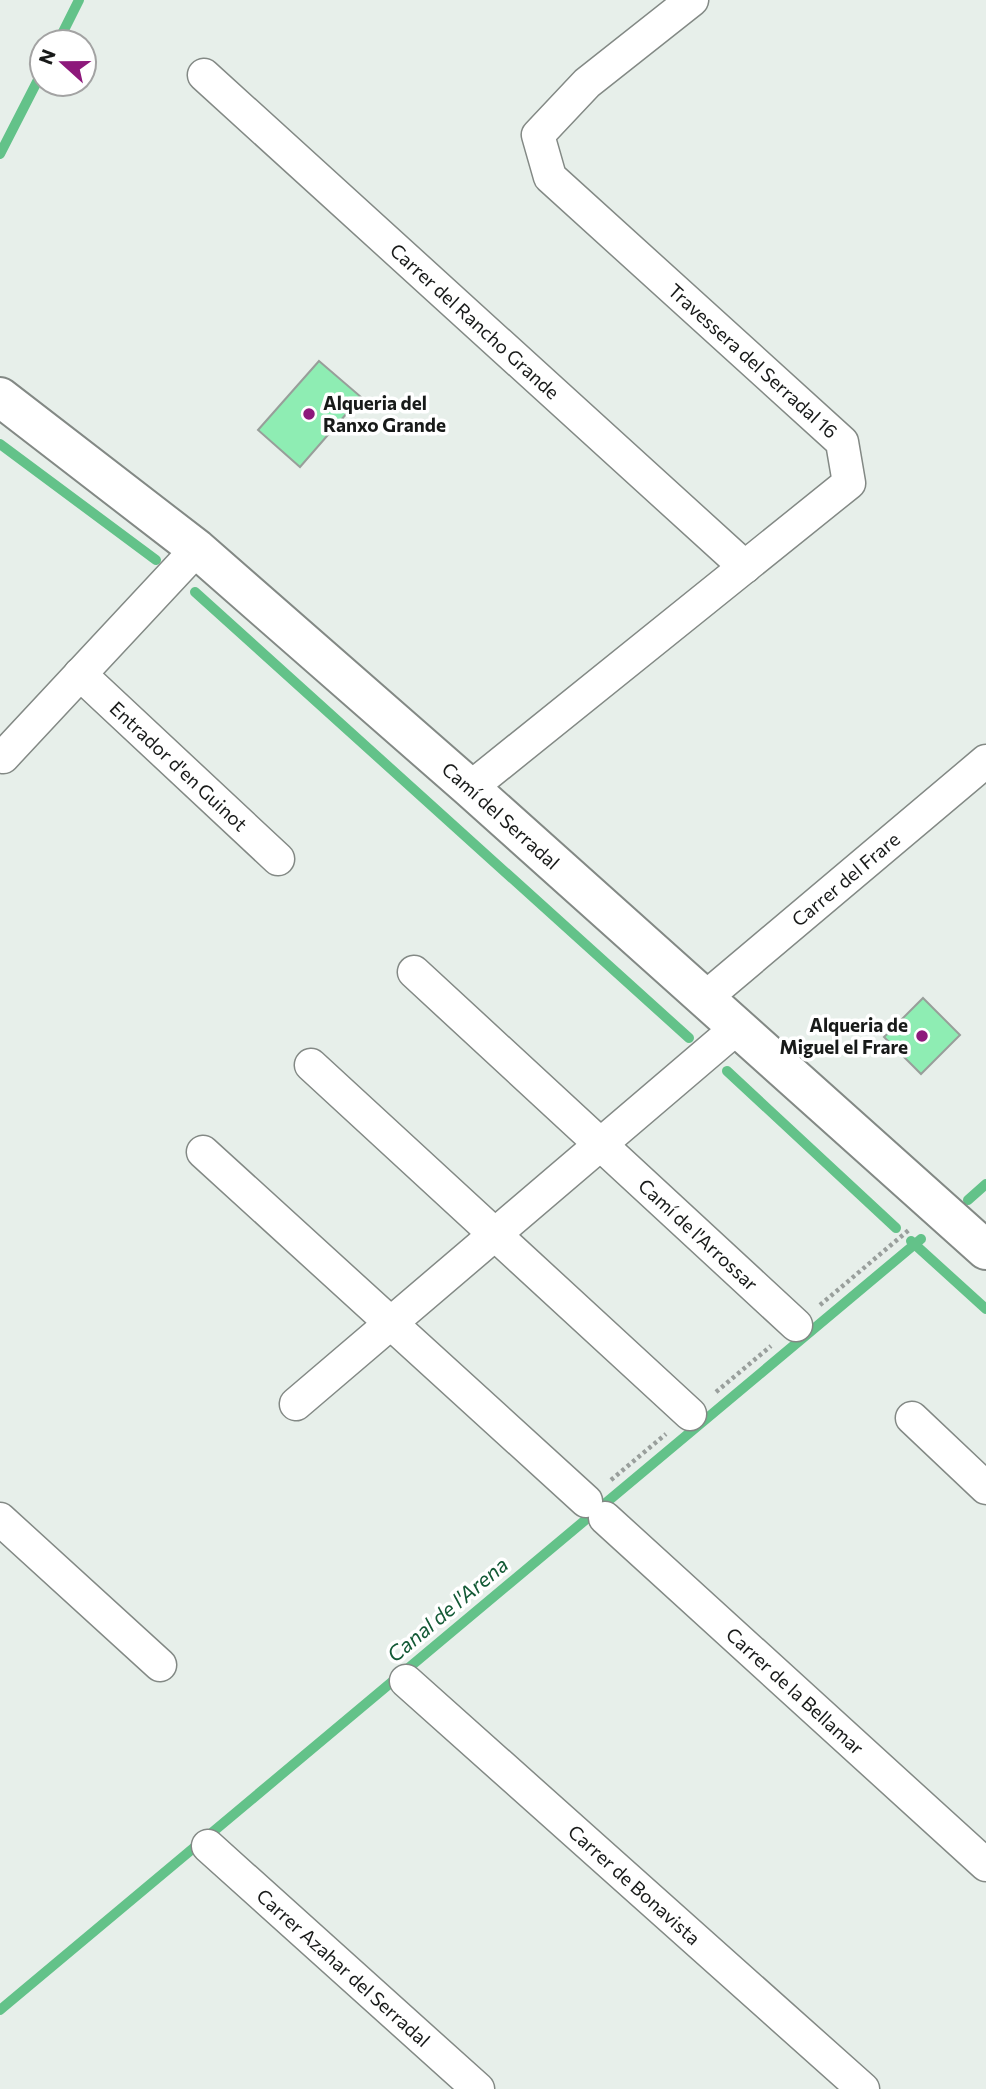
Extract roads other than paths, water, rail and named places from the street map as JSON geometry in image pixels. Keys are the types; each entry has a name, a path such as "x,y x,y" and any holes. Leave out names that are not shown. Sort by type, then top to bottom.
{"street":[{"name":"Travessera del Serradal 16","path":"470,788 849,482 842,442 550,177 538,135 587,83 692,0"},
{"name":"Carrer del Rancho Grande","path":"204,75 745,566"},
{"name":"Camí del Serradal","path":"0,397 197,549 470,788 986,1250"},
{"path":"3,757 197,549"},
{"name":"Entrador d'en Guinot","path":"80,674 278,859"},
{"name":"Carrer del Frare","path":"705,998 986,761"},
{"name":"Camí de l'Arrossar","path":"414,972 796,1325"},
{"path":"296,1404 738,1027"},
{"path":"311,1065 690,1414"},
{"path":"203,1153 390,1324"},
{"name":"Carrer de la Bellamar","path":"390,1324 986,1865"},
{"path":"912,1419 986,1488"},
{"path":"0,1519 160,1665"},
{"name":"Carrer de Bonavista","path":"406,1681 863,2089"},
{"name":"Carrer Azahar del Serradal","path":"208,1846 478,2089"}],"waterway":[{"path":"65,28 79,0"},
{"path":"0,154 29,98"},
{"path":"0,444 156,560"},
{"path":"195,592 689,1038"},
{"path":"727,1071 896,1228"},
{"name":"Canal de l'Arena","path":"968,1200 986,1184"},
{"name":"Canal de l'Arena","path":"0,2010 921,1239"},
{"path":"911,1241 986,1309"}],"place":[{"name":"Alqueria del Ranxo Grande","path":"309,414"},
{"name":"Alqueria de Miguel el Frare","path":"922,1036"}]}
